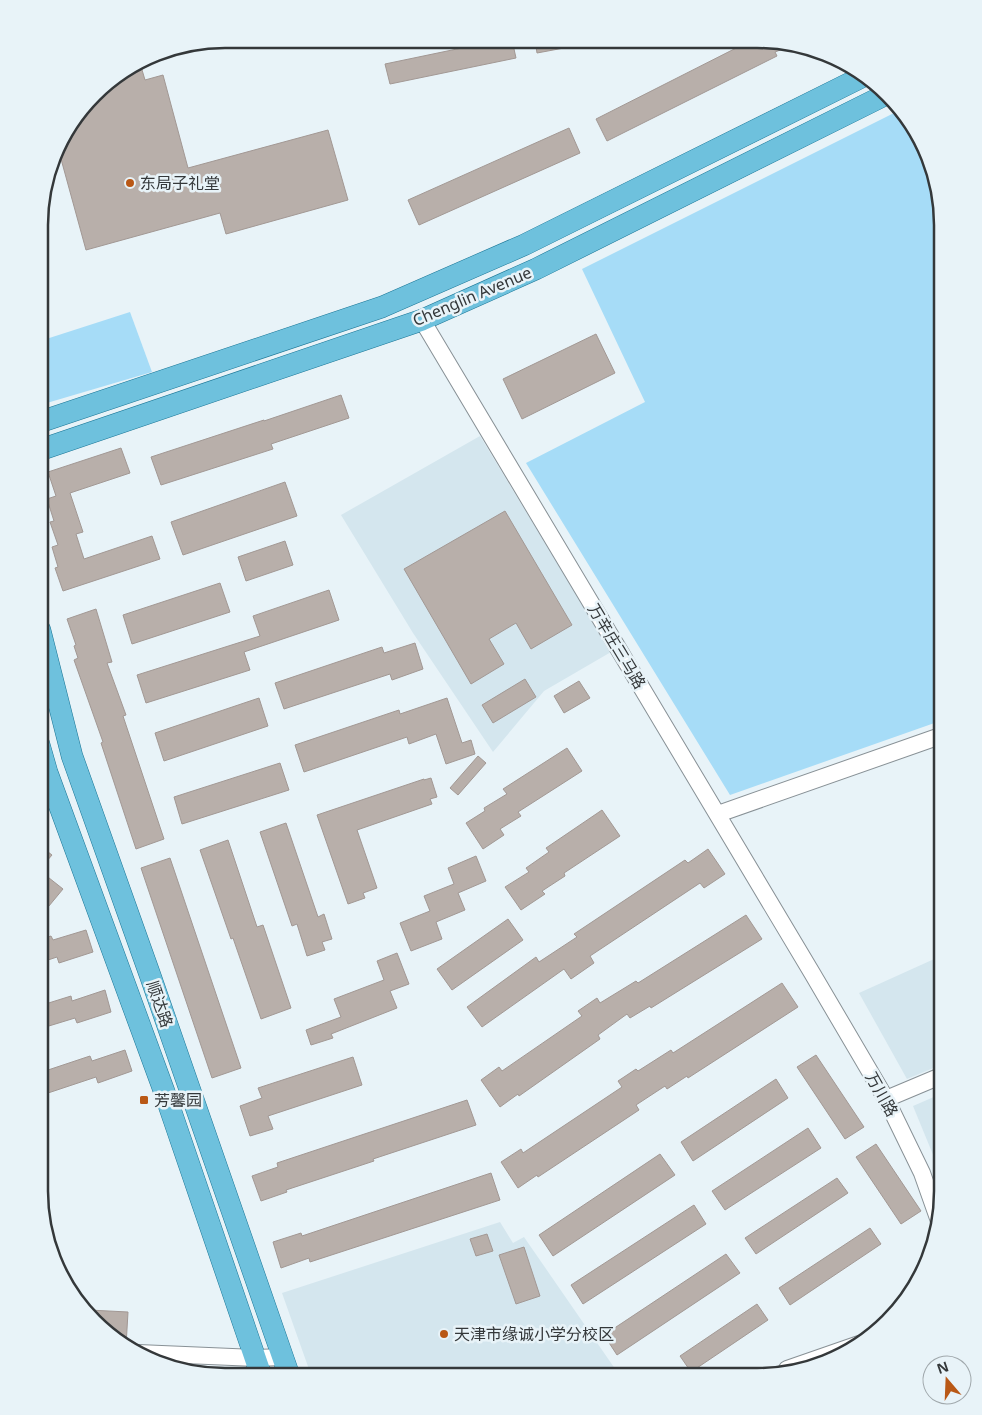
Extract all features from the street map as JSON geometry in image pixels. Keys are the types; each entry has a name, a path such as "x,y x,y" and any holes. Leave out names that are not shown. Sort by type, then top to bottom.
{"main road":[{"name":"Chenglin Avenue","path":"48,419 382,308 524,245 858,79"},
{"name":"Chenglin Avenue","path":"48,447 422,320 536,269 881,97"},
{"name":"顺达路","path":"48,662 72,756 286,1366"},
{"name":"顺达路","path":"48,775 164,1091 259,1366"}],"street":[{"name":"万辛庄三马路","path":"422,320 812,973"},
{"path":"718,814 935,738"},
{"name":"万川路","path":"812,973 886,1100 922,1173 934,1206"},
{"path":"886,1100 935,1078"},
{"path":"161,1355 259,1366 286,1366"}],"shaded area":[{"path":"894,113 898,117 911,136 925,168 931,190 935,225 935,723 730,795 526,463 645,402 582,269"},
{"path":"130,312 152,372 48,403 48,338"},
{"path":"480,436 611,652 544,691 493,752 413,633 341,515"},
{"path":"935,959 935,1067 907,1079 859,993"},
{"path":"935,1096 935,1160 913,1106"},
{"name":"天津市缘诚小学分校区","path":"500,1222 513,1243 524,1237 614,1368 309,1368 282,1293"}],"building":[{"path":"462,48 514,48 516,58 390,84 385,64"},
{"path":"536,48 564,48 537,53"},
{"path":"736,48 782,49 775,52 777,56 607,141 596,119"},
{"name":"东局子礼堂","path":"142,68 145,80 163,75 188,168 328,130 348,200 226,234 220,213 86,250 61,158 77,126 99,99 126,77"},
{"path":"569,128 580,153 419,225 408,200"},
{"path":"596,334 615,373 522,419 503,379"},
{"path":"341,395 349,418 271,444 273,449 161,485 151,457"},
{"path":"121,448 130,473 70,493 83,532 76,534 84,559 152,536 160,559 63,591 55,568 58,567 52,547 58,545 50,522 54,521 48,499 56,496 48,472"},
{"path":"285,482 297,516 183,555 171,522"},
{"path":"505,511 572,625 531,649 516,623 489,639 504,664 471,684 404,569"},
{"path":"285,541 293,565 246,581 238,557"},
{"path":"220,583 230,612 132,644 123,615"},
{"path":"329,590 339,620 244,652 250,670 146,703 137,675 260,636 253,616"},
{"path":"96,609 112,662 107,663 126,715 123,716 164,839 136,849 101,743 103,742 74,660 78,658 74,646 76,645 67,619"},
{"path":"415,643 423,669 392,680 390,674 284,709 275,683 382,647 384,653"},
{"path":"525,679 536,697 493,723 482,705"},
{"path":"579,681 590,698 564,713 554,696"},
{"path":"259,698 268,726 164,761 155,733"},
{"path":"447,698 462,743 471,740 475,754 446,764 436,734 409,744 407,737 304,772 295,745 399,710 400,714"},
{"path":"567,748 582,771 518,812 521,816 500,829 504,835 483,849 466,823 485,811 484,808 507,794 503,789"},
{"path":"478,756 486,763 458,795 450,788"},
{"path":"280,763 289,790 182,824 174,797"},
{"path":"431,778 437,797 430,799 432,804 357,830 377,888 363,893 365,898 348,904 317,815"},
{"path":"602,810 620,836 564,873 565,876 542,891 545,894 521,910 505,887 529,872 526,868 549,852 546,848"},
{"path":"286,823 318,917 324,914 332,939 322,942 325,950 307,956 297,924 292,926 260,832"},
{"path":"228,840 257,927 263,925 291,1008 261,1019 200,850"},
{"path":"708,849 725,874 704,888 700,883 590,956 594,963 571,979 564,969 482,1027 467,1007 536,957 539,962 577,937 574,934 685,860 688,863"},
{"path":"476,856 486,881 458,893 465,910 436,922 442,939 411,951 400,923 430,911 424,896 454,884 448,868"},
{"path":"170,858 241,1068 212,1078 141,868"},
{"path":"48,877 63,889 48,907"},
{"path":"746,915 762,939 651,1008 650,1006 630,1018 627,1014 598,1035 600,1039 519,1096 518,1094 500,1107 481,1080 499,1067 502,1071 582,1016 578,1011 597,998 600,1003 636,981 638,983"},
{"path":"508,919 523,940 452,990 437,969"},
{"path":"86,930 93,952 59,963 57,957 48,960 48,937 51,936 53,940"},
{"path":"397,953 409,984 390,991 397,1008 331,1034 333,1038 311,1045 306,1030 341,1017 334,999 384,980 377,961"},
{"path":"782,983 798,1007 688,1078 687,1076 667,1089 665,1086 636,1105 639,1110 538,1177 537,1175 518,1188 501,1162 521,1149 523,1153 622,1087 618,1081 636,1069 638,1071 671,1050 673,1053"},
{"path":"105,990 111,1012 77,1023 75,1018 48,1026 48,1003 71,996 72,1001"},
{"path":"125,1050 132,1071 98,1083 96,1077 48,1093 48,1070 90,1056 92,1061"},
{"path":"816,1055 864,1127 845,1139 797,1067"},
{"path":"353,1057 362,1085 268,1116 273,1129 250,1136 240,1106 262,1098 258,1088"},
{"path":"776,1079 788,1098 693,1161 681,1142"},
{"path":"467,1100 476,1125 373,1159 374,1161 286,1190 287,1192 261,1201 252,1176 278,1167 277,1163"},
{"path":"808,1128 821,1148 725,1210 712,1191"},
{"path":"876,1144 921,1211 901,1224 856,1157"},
{"path":"660,1154 675,1175 553,1256 539,1235"},
{"path":"491,1173 500,1200 310,1262 309,1258 281,1268 273,1242 301,1233 302,1236"},
{"path":"837,1178 848,1193 756,1254 745,1238"},
{"path":"694,1205 706,1224 583,1304 571,1285"},
{"path":"870,1228 881,1244 790,1305 779,1288"},
{"path":"487,1234 493,1251 476,1256 470,1239"},
{"path":"524,1247 540,1296 516,1304 499,1255"},
{"path":"726,1254 740,1273 617,1355 604,1335"},
{"path":"757,1304 768,1320 697,1368 688,1368 680,1356"},
{"path":"95,1310 128,1312 126,1338"}],"place":[{"name":"东局子礼堂","path":"130,183"},
{"name":"芳馨园","path":"144,1100"},
{"name":"天津市缘诚小学分校区","path":"444,1334"}]}
